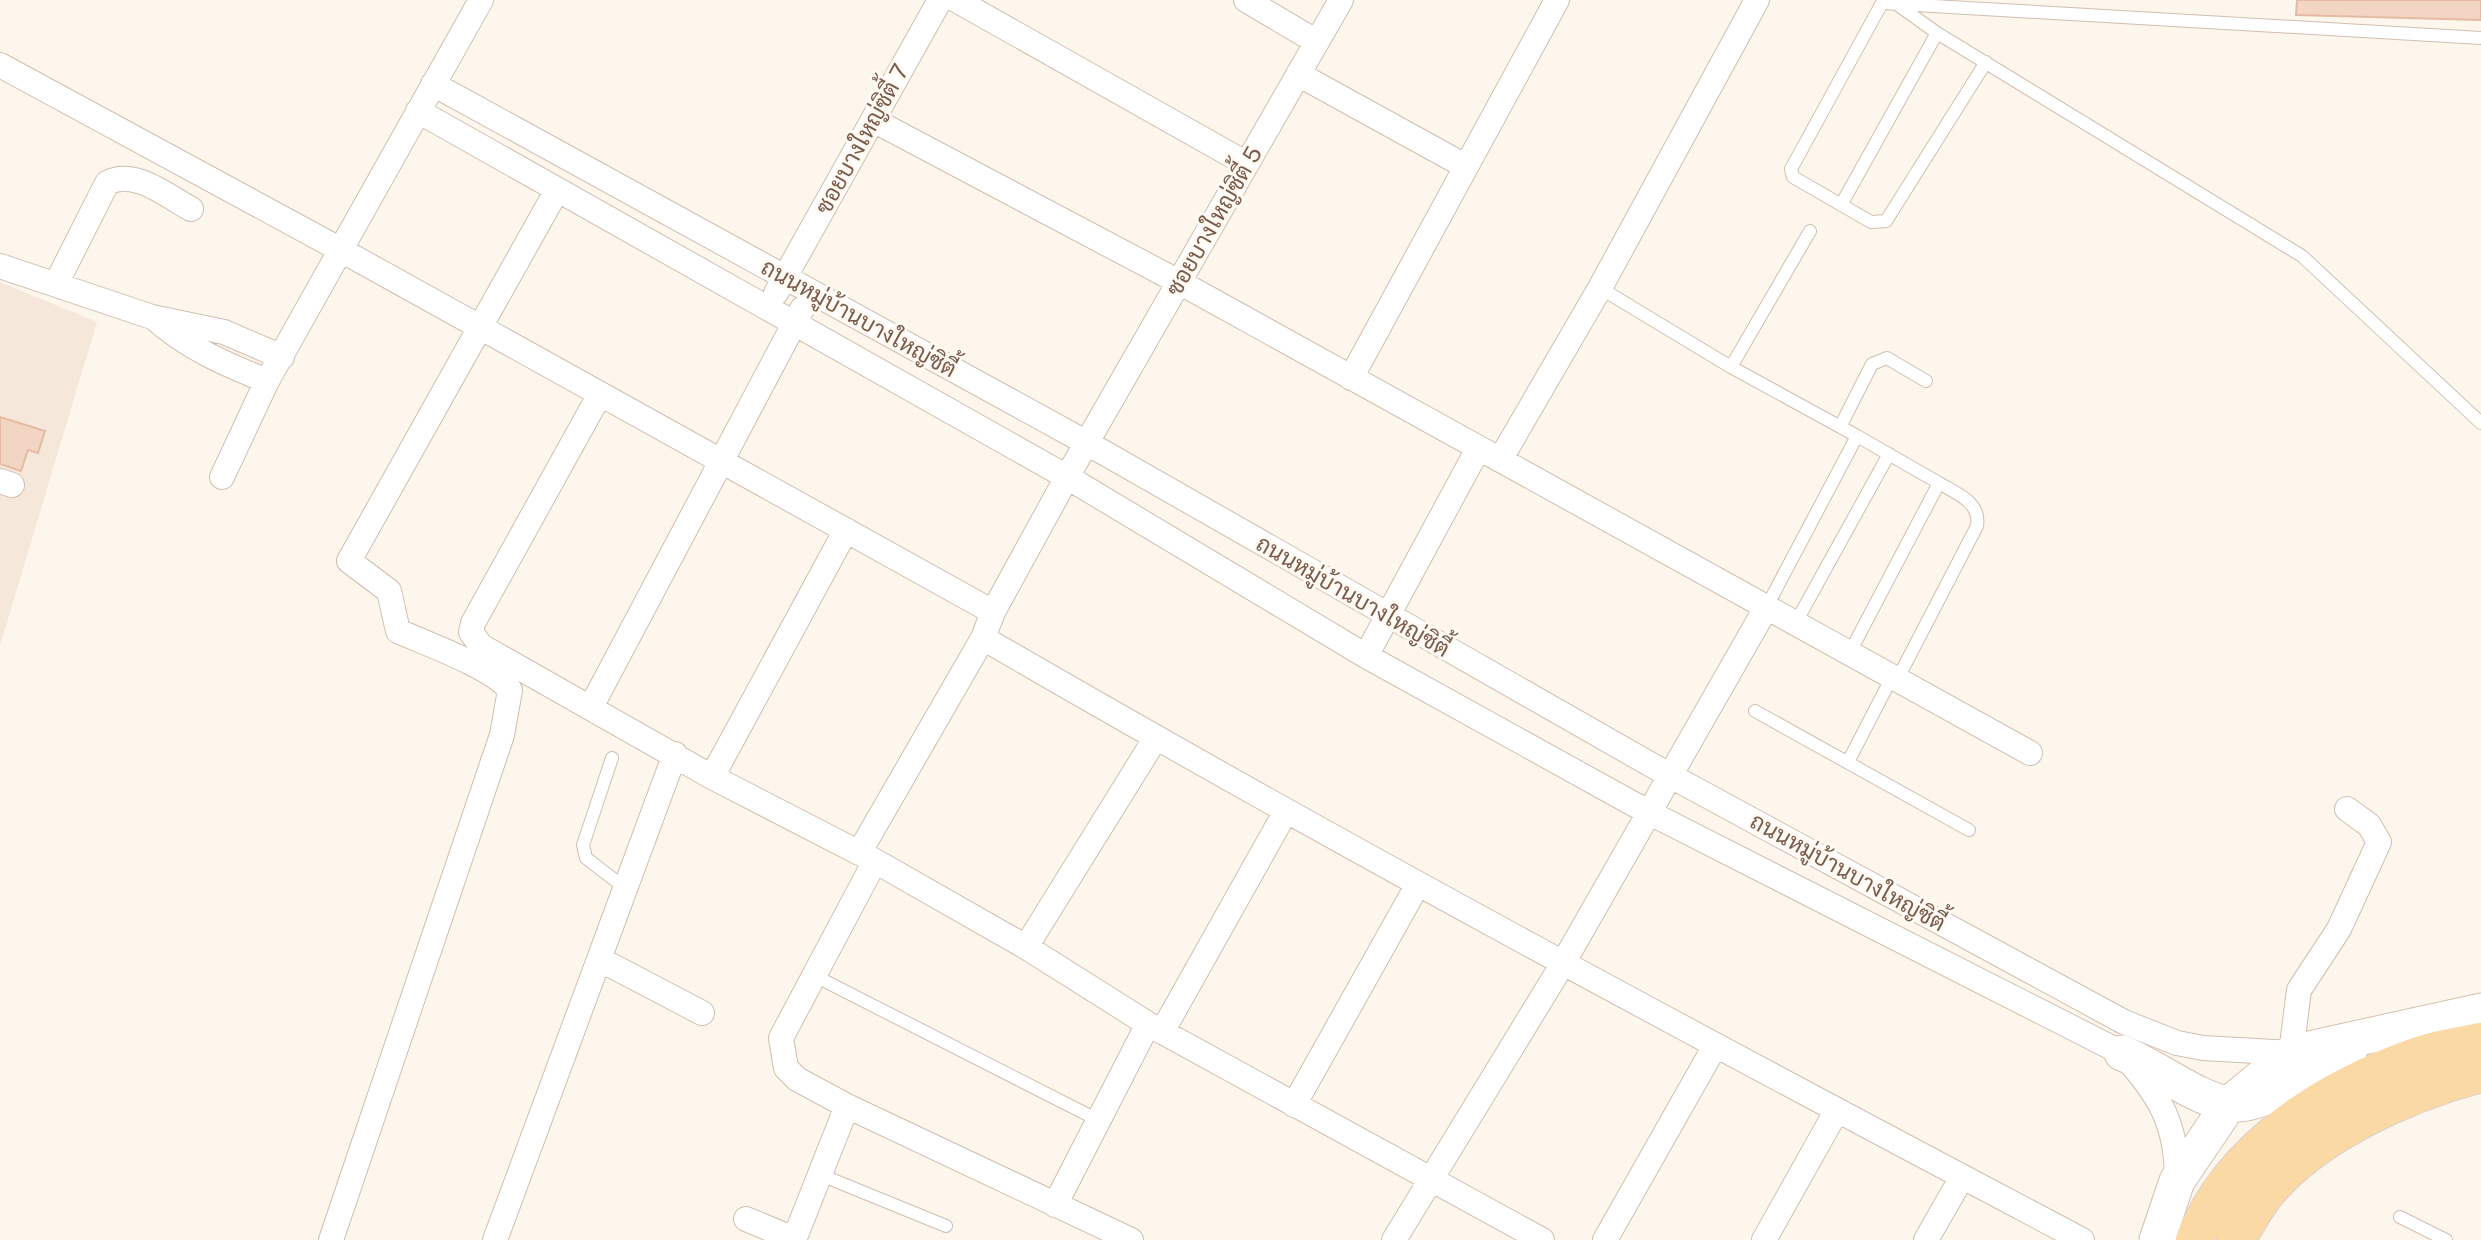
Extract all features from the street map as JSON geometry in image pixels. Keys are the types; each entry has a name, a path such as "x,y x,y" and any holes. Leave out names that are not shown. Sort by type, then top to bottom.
{"main road":[{"path":"2157,1240 2177,1181 2229,1104 2291,1053 2481,1011"},
{"path":"2122,1053 2150,1064 2196,1092 2229,1104 2251,1102 2406,1026"},
{"path":"2195,1240 2204,1217 2244,1165 2291,1120 2355,1083 2420,1056 2481,1042"},
{"path":"2236,1240 2262,1197 2318,1145 2382,1108 2443,1083 2481,1073"}],"street":[{"path":"222,477 267,381 481,0"},
{"name":"ซอยบางใหญ่ซิตี้ 7","path":"767,307 940,0"},
{"path":"956,0 1247,164"},
{"path":"1246,0 1317,42"},
{"name":"ซอยบางใหญ่ซิตี้ 5","path":"1131,1240 847,1106 797,1079 786,1068 781,1038 867,857 983,638 993,612 1341,0"},
{"path":"1351,378 1557,0"},
{"path":"1366,656 1387,617 1489,454 1600,288 1757,0"},
{"path":"0,65 341,250 993,612"},
{"path":"1298,74 1465,166"},
{"name":"ถนนหมู่บ้านบางใหญ่ซิตี้","path":"433,84 1087,443 1387,617 1669,775 2124,1022 2178,1043 2203,1048 2291,1053"},
{"name":"ถนนหมู่บ้านบางใหญ่ซิตี้","path":"418,111 1068,477 1366,656 1648,812 2122,1053 2156,1092 2162,1105 2177,1161 2177,1181"},
{"path":"873,120 1179,282 2030,753"},
{"path":"56,284 107,184 117,178 141,181 191,208"},
{"path":"331,1240 497,748 510,690 504,682 484,670 398,631 389,591 349,561 557,190"},
{"path":"2,270 56,284 152,317 224,331 282,357"},
{"path":"591,707 811,293"},
{"path":"152,317 177,339 209,358 267,381"},
{"path":"600,394 472,623 471,632 481,646 712,777 867,857 1026,947 1155,1028 1542,1240"},
{"path":"712,777 846,530"},
{"path":"1394,1240 1562,965 1766,608"},
{"path":"983,638 1155,739 1562,965 2082,1240"},
{"path":"1026,947 1155,739"},
{"path":"495,1240 601,960 674,754"},
{"path":"2291,1053 2299,990 2339,929 2379,842 2369,825 2347,809"},
{"path":"1055,1205 1098,1120 1286,811"},
{"path":"1294,1105 1418,884"},
{"path":"601,960 702,1013"},
{"path":"1605,1240 1715,1046"},
{"path":"746,1219 794,1240 847,1106"},
{"path":"1763,1240 1837,1110"},
{"path":"1926,1240 1962,1177"}],"lane":[{"path":"1897,2 1937,33 2302,256 2481,423"},
{"path":"1986,62 1886,221 1871,222 1793,177 1791,169 1882,3 2055,6 2481,38"},
{"path":"1841,205 1937,33"},
{"path":"1731,367 1810,231"},
{"path":"1600,288 1731,367 1940,483 1973,504 1978,513 1977,526 1848,762"},
{"path":"1840,427 1872,364 1878,360 1887,358 1926,381"},
{"path":"1766,608 1857,436"},
{"path":"1795,624 1889,454"},
{"path":"1849,654 1940,483"},
{"path":"1755,711 1969,830"},
{"path":"612,758 583,845 586,858 625,888"},
{"path":"813,975 1098,1120"},
{"path":"821,1175 946,1226"},
{"path":"2400,1217 2446,1240"}],"shaded area":[{"path":"0,282 97,322 0,646"}],"building":[{"path":"2297,0 2481,0 2481,20 2296,15"},
{"path":"0,417 45,431 38,453 28,450 21,471 0,464"}]}
